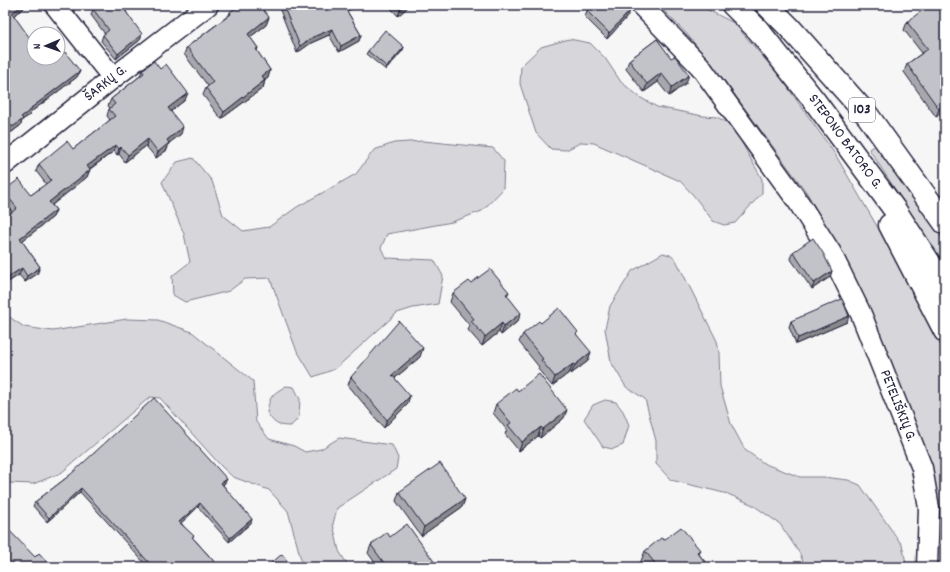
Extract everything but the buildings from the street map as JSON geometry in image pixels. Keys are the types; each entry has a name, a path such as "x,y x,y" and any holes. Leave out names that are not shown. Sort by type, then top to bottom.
{"main road":[{"name":"STEPONO BATORO G.","path":"733,5 758,30 814,99 895,210 945,287"},
{"name":"STEPONO BATORO G.","path":"767,5 868,116 945,223"},
{"name":"103","path":"848,145 945,330"}],"street":[{"path":"55,5 113,78"},
{"name":"ŠARKŲ G.","path":"5,164 208,5"},
{"name":"PETELIŠKIŲ G.","path":"641,5 700,66 799,203 831,253 861,314 922,468 929,508 927,567"}],"shaded area":[{"path":"658,5 698,5 734,23 781,78 835,154 892,252 945,354 945,547 936,489 903,397 840,252 807,193 723,79 686,33"},
{"path":"569,39 590,43 605,58 621,82 641,98 657,107 703,116 717,117 728,123 737,134 762,179 762,193 735,223 724,225 713,221 694,196 680,181 594,143 582,142 566,150 551,149 536,133 520,84 521,66 541,47"},
{"path":"423,141 493,148 504,161 503,189 482,211 452,222 387,234 381,248 386,258 434,260 443,276 438,304 413,308 397,313 335,369 313,377 296,349 270,278 245,279 229,291 185,302 173,295 172,276 190,262 184,234 162,182 177,162 193,158 212,181 223,215 243,231 269,227 297,207 356,174 374,150 394,143"},
{"path":"876,144 945,243 945,266 869,149"},
{"path":"663,253 670,255 676,260 717,341 719,352 720,386 731,424 745,450 765,464 800,477 823,477 848,480 860,485 902,545 907,567 805,567 800,554 780,524 753,505 728,494 671,480 656,464 656,441 645,399 626,387 611,362 605,329 610,306 632,271"},
{"path":"5,314 24,327 53,331 127,319 158,320 192,332 253,381 256,422 269,439 294,446 305,452 321,449 339,438 392,445 398,458 396,469 337,508 333,524 339,551 349,567 303,567 288,511 269,490 233,477 222,467 160,398 150,397 61,473 33,484 10,483 5,481"},
{"path":"286,386 294,387 300,399 299,417 291,426 276,424 267,412 272,396"},
{"path":"605,400 616,402 623,411 629,425 623,445 613,449 603,447 584,419 593,405"}]}
